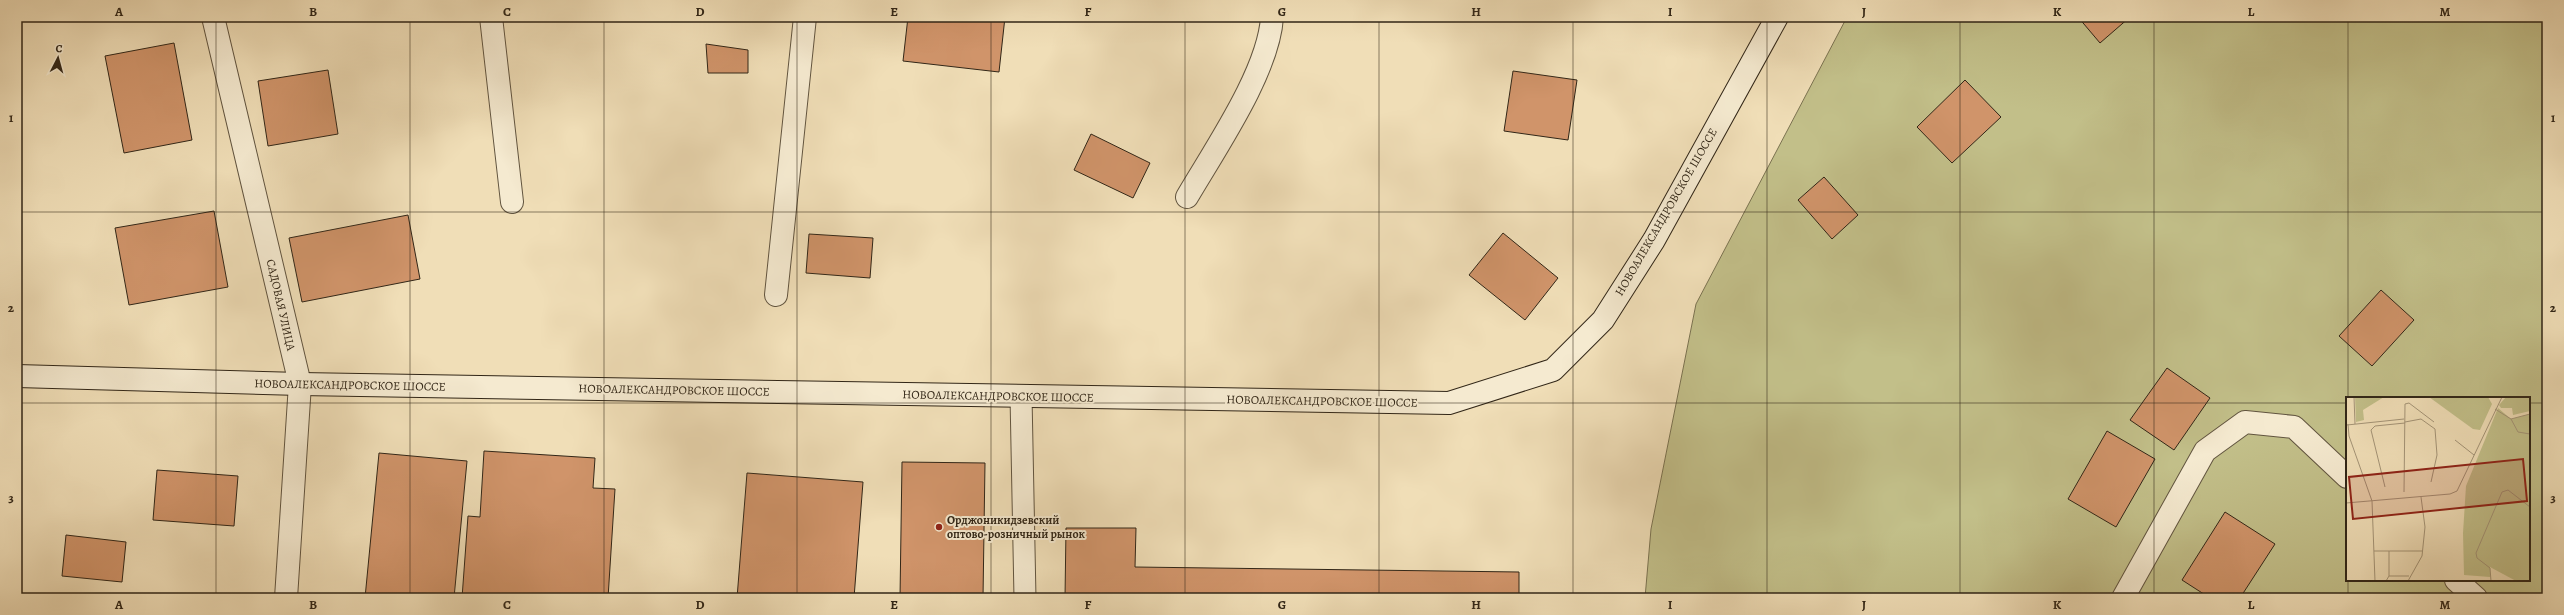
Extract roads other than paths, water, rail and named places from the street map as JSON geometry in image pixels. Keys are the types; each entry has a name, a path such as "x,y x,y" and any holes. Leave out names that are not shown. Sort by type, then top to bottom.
{"main road":[{"name":"САДОВАЯ УЛИЦА","path":"213,17 300,384 286,598"},
{"path":"491,17 512,202"},
{"path":"776,296 805,17"},
{"path":"1187,197 1244,98 1271,36 1272,17"},
{"name":"НОВОАЛЕКСАНДРОВСКОЕ ШОССЕ","path":"17,376 300,384 1449,403 1553,370 1607,314 1654,240 1777,17"},
{"path":"2123,598 2205,451 2245,422 2294,427 2346,476"},
{"path":"2457,581 2476,598"}],"lane":[{"path":"1021,396 1025,598"}],"place":[{"name":"Орджоникидзевский оптово-розничный рынок","path":"939,527"}]}
